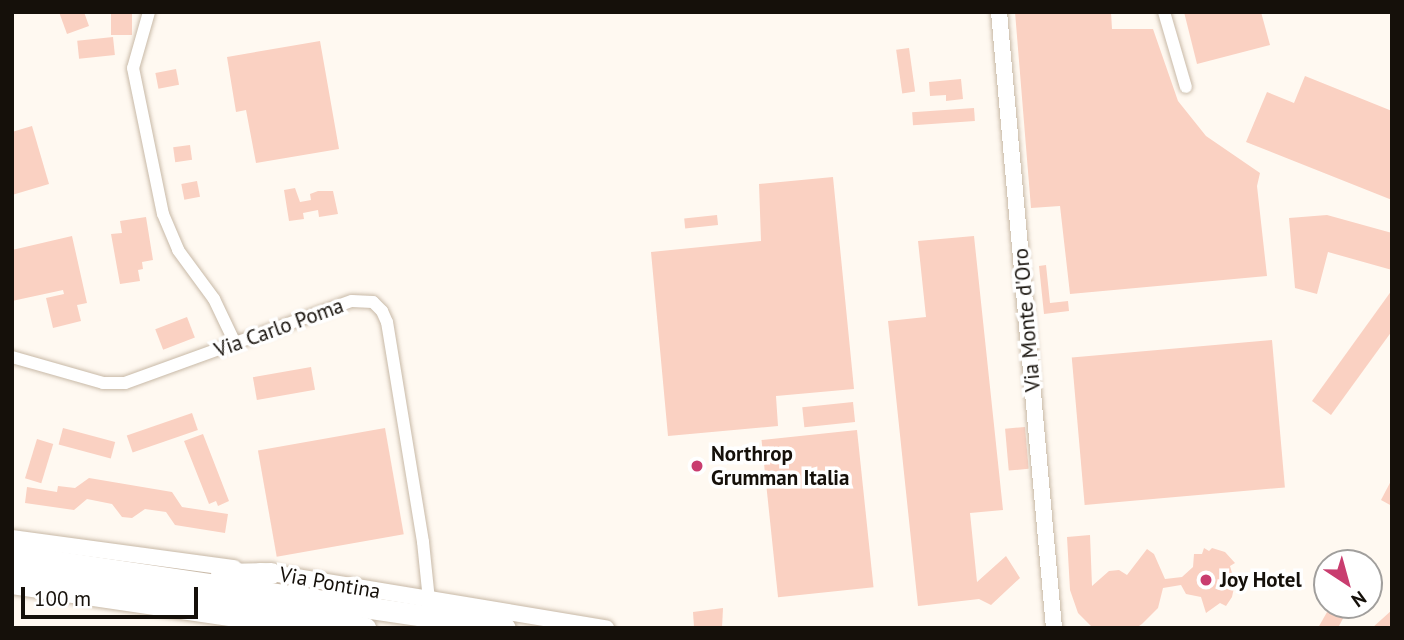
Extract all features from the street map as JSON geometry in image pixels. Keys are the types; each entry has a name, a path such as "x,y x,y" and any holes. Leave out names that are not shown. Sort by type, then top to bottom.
{"highway":[{"path":"12,555 159,574 505,628"},
{"path":"159,574 271,573"},
{"path":"13,582 365,628"}],"street":[{"path":"149,12 133,62 167,226 181,255 214,299 234,343"},
{"name":"Via Monte d'Oro","path":"999,12 1054,628"},
{"path":"1164,12 1186,87"},
{"name":"Via Carlo Poma","path":"12,357 89,379 119,384 152,376 352,300 369,300 380,308 389,335 423,542 429,600"},
{"name":"Via Pontina","path":"12,538 271,573 606,628"},
{"path":"13,582 296,628"}],"building":[{"path":"59,12 84,12 89,26 67,34"},
{"path":"111,12 132,12 132,35 111,35"},
{"path":"1015,12 1111,12 1112,29 1153,29 1178,101 1206,136 1260,173 1257,186 1267,276 1070,294 1060,206 1031,208"},
{"path":"1184,12 1261,12 1270,45 1197,64"},
{"path":"113,37 115,55 79,59 77,41"},
{"path":"320,41 339,149 256,163 246,110 236,112 227,57"},
{"path":"909,48 915,92 902,93 896,50"},
{"path":"176,69 179,85 158,89 155,73"},
{"path":"1305,76 1392,111 1392,200 1246,142 1267,92 1294,103"},
{"path":"961,79 963,99 946,101 946,95 930,96 929,82"},
{"path":"974,108 975,121 913,125 912,112"},
{"path":"32,126 49,184 12,195 12,132"},
{"path":"190,145 192,160 175,162 173,147"},
{"path":"833,177 854,389 776,396 778,426 668,436 651,252 761,241 759,184"},
{"path":"197,181 200,197 184,200 181,184"},
{"path":"295,188 300,202 311,200 310,194 318,191 333,191 338,214 319,217 318,210 303,213 304,219 289,221 284,190"},
{"path":"717,215 718,225 685,228 684,218"},
{"path":"1327,215 1392,233 1392,270 1328,252 1317,294 1295,288 1289,218"},
{"path":"146,217 153,260 142,262 143,269 138,270 140,281 120,284 111,234 122,233 120,221"},
{"path":"72,236 87,303 77,305 81,321 53,328 46,298 64,294 63,290 12,301 12,250"},
{"path":"974,236 1003,510 970,513 977,582 1006,556 1020,578 991,605 979,599 918,606 888,321 926,317 918,241"},
{"path":"1046,265 1050,303 1068,301 1069,311 1044,314 1039,266"},
{"path":"1392,290 1392,331 1331,415 1312,401"},
{"path":"187,317 195,338 163,350 155,329"},
{"path":"1272,340 1285,487 1085,505 1072,358"},
{"path":"311,367 315,390 257,400 253,377"},
{"path":"853,402 855,422 804,427 802,407"},
{"path":"192,413 198,430 133,452 127,435"},
{"path":"1025,427 1029,469 1009,471 1005,429"},
{"path":"63,428 115,442 111,458 59,444"},
{"path":"385,428 404,534 277,557 258,450"},
{"path":"857,430 874,587 778,597 762,440"},
{"path":"203,434 229,501 218,506 216,501 209,504 184,441"},
{"path":"37,439 53,444 41,483 25,478"},
{"path":"89,478 172,492 182,507 228,514 225,533 175,525 166,512 145,509 132,518 122,517 112,504 87,499 74,510 25,503 27,487 57,492 58,486 75,488"},
{"path":"1392,479 1392,506 1381,500"},
{"path":"1090,535 1092,586 1109,571 1119,570 1127,575 1147,549 1154,554 1165,579 1182,577 1193,567 1194,554 1202,554 1204,548 1209,551 1212,548 1225,552 1235,563 1230,566 1235,583 1232,597 1226,606 1220,603 1206,613 1201,597 1186,594 1181,585 1163,588 1158,608 1136,628 1093,628 1078,613 1070,590 1067,537"},
{"path":"723,608 722,628 694,627 693,612"},
{"path":"1392,610 1392,628 1372,628 1383,619"},
{"path":"1323,619 1343,619 1338,628 1318,628"}],"place":[{"name":"Northrop Grumman Italia","path":"697,466"},
{"name":"Joy Hotel","path":"1206,580"}]}
